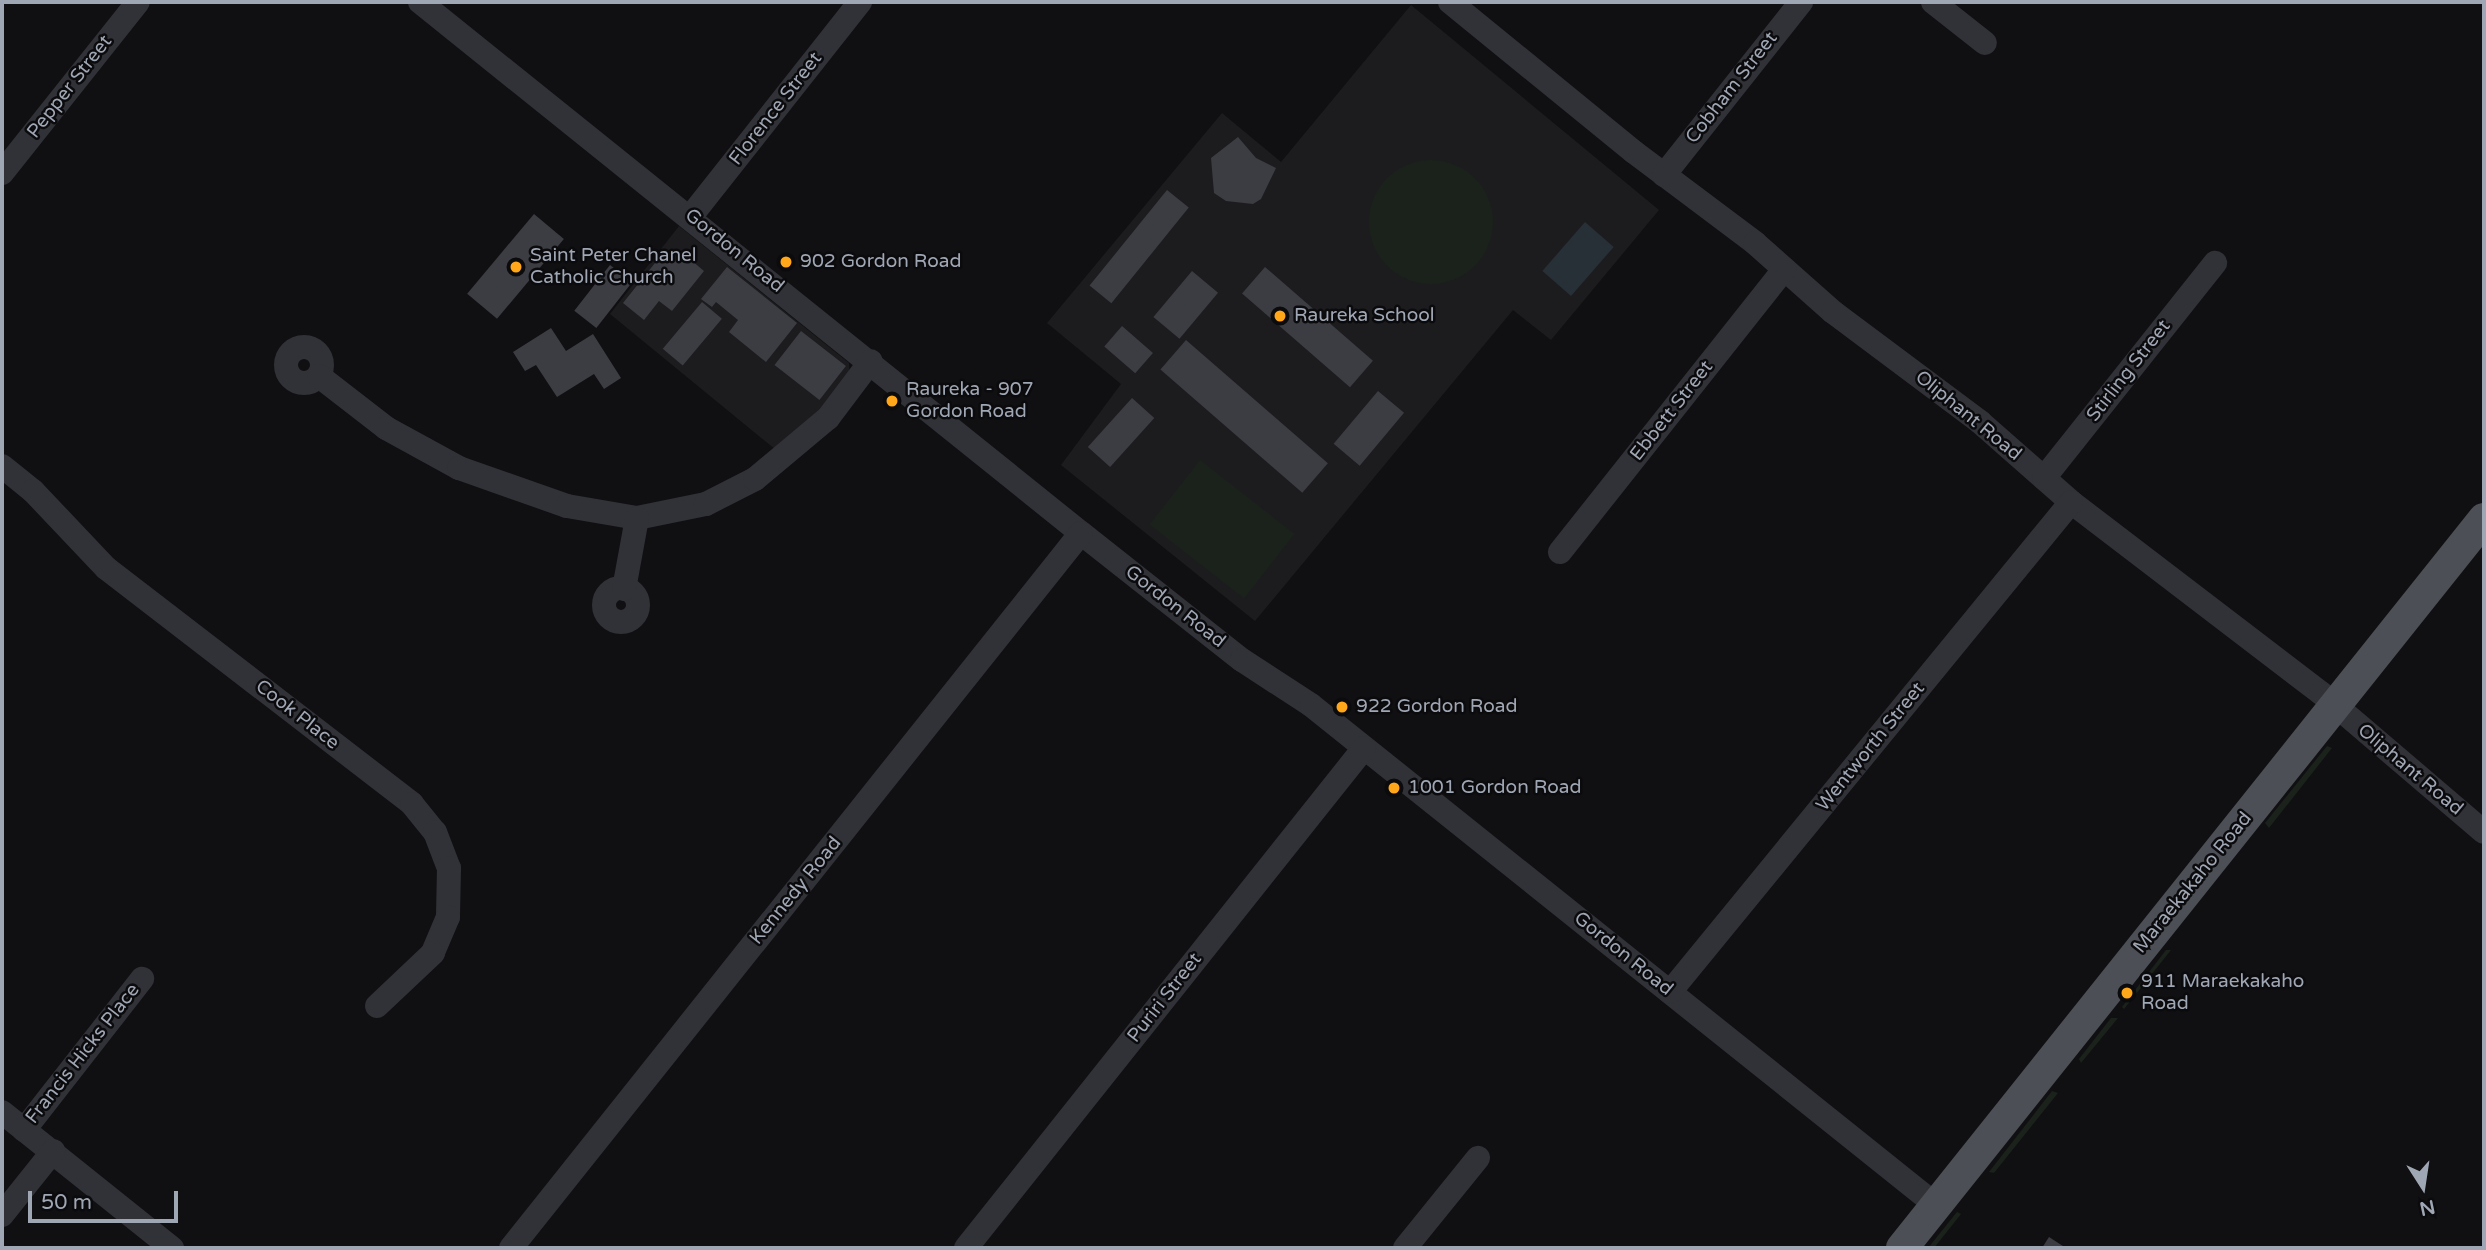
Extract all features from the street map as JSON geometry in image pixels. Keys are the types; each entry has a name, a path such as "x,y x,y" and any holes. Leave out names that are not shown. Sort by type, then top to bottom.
{"main road":[{"name":"Maraekakaho Road","path":"1902,1248 2484,519"}],"street":[{"name":"Pepper Street","path":"2,173 138,2"},
{"name":"Gordon Road","path":"420,2 872,361 1081,533 1364,748 1936,1205"},
{"name":"Florence Street","path":"691,216 860,2"},
{"name":"Oliphant Road","path":"1450,2 1784,269 1833,312 1980,422 2071,502 2194,592 2484,832"},
{"name":"Cobham Street","path":"1664,175 1801,2"},
{"path":"1933,2 1985,43"},
{"name":"Stirling Street","path":"2044,478 2215,263"},
{"name":"Ebbett Street","path":"1560,552 1784,269"},
{"path":"319,376 386,428 459,468 567,506 637,518 706,504 755,479 820,426 872,361"},
{"name":"Cook Place","path":"2,467 33,491 106,568 412,804 436,832 451,884 448,917 433,953 377,1006"},
{"name":"Wentworth Street","path":"1670,992 2071,502"},
{"path":"624,589 637,518"},
{"name":"Kennedy Road","path":"511,1248 1081,533"},
{"name":"Puriri Street","path":"966,1248 1364,748"},
{"name":"Francis Hicks Place","path":"24,1130 142,979"},
{"path":"2,1112 173,1248"},
{"path":"2,1215 53,1151"},
{"path":"1405,1248 1478,1158"}],"shaded area":[{"name":"Raureka School","path":"1411,5 1659,210 1551,340 1513,310 1255,621 1061,465 1121,384 1047,323 1222,113 1281,162"},
{"path":"1431,160 1455,165 1475,178 1488,198 1493,222 1488,246 1475,266 1455,279 1431,284 1407,279 1387,266 1374,246 1369,222 1374,198 1387,178 1407,165"},
{"path":"1585,222 1614,247 1571,296 1542,271"},
{"path":"679,226 849,363 850,378 812,421 776,450 610,314"},
{"path":"1200,460 1295,534 1244,598 1150,525"},
{"path":"2327,746 2332,748 2269,828 2265,823"},
{"path":"2166,950 2171,950 2124,1009 2122,1007"},
{"path":"2111,1018 2118,1018 2081,1063 2079,1059"},
{"path":"2052,1091 2058,1093 1994,1173 1989,1172"},
{"path":"1957,1212 1961,1214 1934,1248 1928,1248"}],"building":[{"path":"1238,137 1256,158 1276,168 1261,199 1253,204 1226,201 1214,193 1211,158"},
{"path":"1167,190 1189,208 1111,303 1090,286"},
{"name":"Saint Peter Chanel Catholic Church","path":"534,214 564,239 497,319 467,294"},
{"path":"679,250 704,271 672,311 659,301 644,320 623,303 663,253 671,260"},
{"path":"610,265 632,282 596,328 574,311"},
{"path":"727,267 797,323 766,362 729,332 738,320 716,302 712,307 701,299"},
{"path":"1265,267 1373,361 1350,387 1242,293"},
{"path":"1192,271 1218,293 1179,339 1153,317"},
{"path":"702,302 722,319 683,365 663,349"},
{"path":"1122,326 1153,353 1135,373 1104,346"},
{"path":"551,328 566,351 593,334 621,378 604,389 594,374 557,397 536,365 525,371 513,352"},
{"path":"801,331 846,366 819,400 775,365"},
{"path":"1186,340 1328,463 1302,493 1160,369"},
{"path":"1378,391 1404,413 1360,466 1334,444"},
{"path":"1132,398 1154,418 1110,467 1088,447"},
{"path":"2049,1237 2066,1248 2042,1248"}],"place":[{"name":"902 Gordon Road","path":"786,262"},
{"name":"Saint Peter Chanel Catholic Church","path":"516,267"},
{"name":"Raureka School","path":"1280,316"},
{"name":"Raureka - 907 Gordon Road","path":"892,401"},
{"name":"922 Gordon Road","path":"1342,707"},
{"name":"1001 Gordon Road","path":"1394,788"},
{"name":"911 Maraekakaho Road","path":"2127,993"}]}
